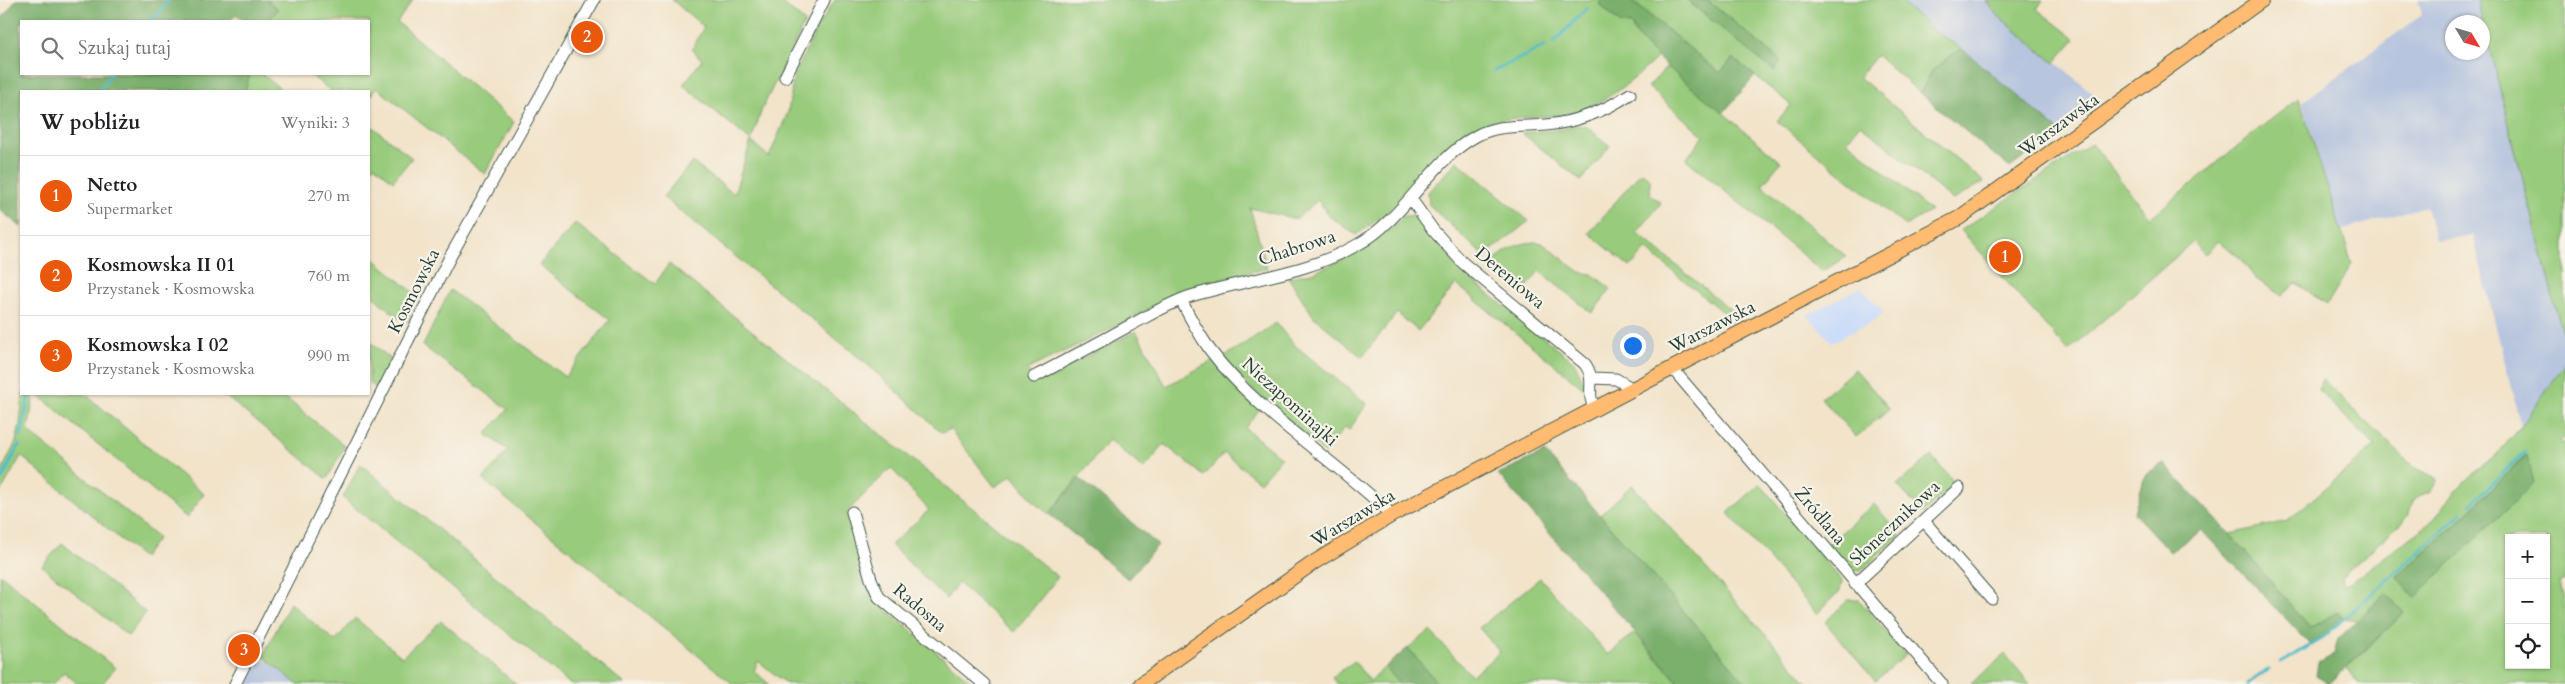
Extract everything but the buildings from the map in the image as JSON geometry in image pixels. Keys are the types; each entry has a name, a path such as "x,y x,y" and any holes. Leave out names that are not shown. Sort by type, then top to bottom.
{"main road":[{"name":"Warszawska","path":"1141,684 1313,563 1392,515 1960,218 2262,0"}],"street":[{"name":"Kosmowska","path":"235,684 450,256 594,0"},
{"path":"785,77 824,0"},
{"name":"Chabrowa","path":"1034,377 1164,306 1335,256 1358,245 1386,225 1463,144 1477,135 1491,130 1546,125 1579,119 1594,114 1630,94"},
{"name":"Dereniowa","path":"1411,199 1433,230 1464,263 1585,364 1592,378"},
{"name":"Niezapominajki","path":"1181,300 1197,331 1211,352 1238,380 1392,515"},
{"name":"Źródlana","path":"1675,368 1677,374 1942,684"},
{"path":"1595,409 1589,398 1592,378 1616,379 1633,389"},
{"name":"Słonecznikowa","path":"1855,584 1959,488"},
{"name":"Radosna","path":"852,512 878,597 984,684"},
{"path":"1924,521 1992,599"}],"shaded area":[{"path":"1899,0 1986,0 1995,13 2100,99 2059,131 1961,48 1937,33"},
{"path":"2418,0 2477,0 2481,15 2445,15 2445,60 2490,60 2490,51 2565,344 2565,363 2521,427 2473,235 2435,241 2426,206 2340,231 2302,102 2422,15"},
{"path":"1861,287 1884,313 1872,322 1832,342 1807,315"},
{"path":"268,661 297,684 248,684 259,663"}],"green space":[{"path":"16,0 267,0 278,9 270,20 244,20 236,14 231,20 20,20 20,75 250,75 245,90 20,90 20,226 0,210 0,21"},
{"path":"267,0 413,0 397,22 514,122 485,174 377,88 370,96 370,90 330,90 310,75 370,75 370,20 270,20 278,9"},
{"path":"672,0 779,0 805,22 762,109 751,141 683,85 702,60 692,49 704,27"},
{"path":"835,0 1602,0 1599,4 1621,24 1632,25 1633,31 1658,57 1625,86 1587,108 1558,115 1496,121 1486,123 1466,132 1401,201 1385,215 1356,235 1329,216 1318,200 1296,219 1250,208 1267,268 1219,280 1173,295 1125,322 1026,370 1038,381 1136,331 1166,386 1214,360 1261,407 1245,428 1281,458 1260,482 1224,453 1204,476 1164,444 1144,469 1109,440 1049,514 1036,504 1012,475 995,487 950,429 942,433 868,365 663,197 692,162 734,194 751,141 769,157 788,112 794,76 817,28"},
{"path":"1602,0 1631,0 1720,73 1733,58 1755,76 1723,113 1657,57 1636,34 1632,25 1621,24 1599,3"},
{"path":"1631,0 1687,0 1774,70 1781,61 1707,0 1899,0 1937,33 1961,48 1932,71 1920,93 1877,55 1859,77 1984,182 1953,200 1860,124 1847,141 1931,211 1905,226 1777,121 1791,105 1733,58 1720,73"},
{"path":"1687,0 1707,0 1781,61 1774,71"},
{"path":"1986,0 2043,0 2037,9 2075,39 2054,63 1995,13"},
{"path":"2477,0 2565,0 2565,102 2559,104 2565,126 2565,344 2490,51 2490,15 2481,15"},
{"path":"1961,48 2059,131 2010,168 1920,93 1932,71"},
{"path":"1668,66 1781,162 1762,185 1847,257 1822,271 1686,159 1704,136 1648,87"},
{"path":"250,75 263,75 282,90 245,90"},
{"path":"2299,98 2352,264 2327,304 2296,283 2282,296 2255,278 2239,257 2219,241 2205,254 2193,242 2068,351 1961,230 2092,143 2150,218"},
{"path":"370,125 412,158 393,181 374,165 370,171"},
{"path":"1578,125 1587,127 1610,146 1581,181 1522,133 1558,130"},
{"path":"1457,161 1529,221 1484,256 1429,205 1428,192"},
{"path":"1641,172 1650,179 1650,194 1661,203 1637,233 1738,316 1732,320 1646,249 1630,267 1589,233"},
{"path":"1416,215 1464,274 1574,362 1589,393 1456,284 1418,331 1397,313 1362,357 1314,317 1288,277 1312,273 1340,261 1390,230 1404,216"},
{"path":"575,223 655,284 669,264 1058,577 1014,632 958,583 946,599 891,545 929,510 891,468 847,512 864,580 872,597 974,684 787,684 758,661 754,671 769,684 733,684 483,480 508,450 486,434 508,409 423,346 450,290 565,377 610,320 539,265"},
{"path":"1535,242 1542,243 1580,272 1592,274 1611,289 1592,313 1539,271 1527,287 1512,280 1496,265 1495,260 1513,247"},
{"path":"370,256 419,297 405,323 370,294"},
{"path":"1276,323 1292,343 1367,404 1349,430 1345,427 1325,453 1251,388 1222,358"},
{"path":"370,342 391,359 376,388 370,383"},
{"path":"2565,363 2565,438 2560,443 2565,445 2565,580 2560,582 2565,605 2565,684 2359,684 2346,669 2404,613 2386,593 2357,621 2343,619 2338,612 2310,628 2230,534 2287,521 2375,446 2318,390 2322,379 2414,467 2438,479 2431,491 2414,498 2408,517 2341,577 2342,585 2351,582 2431,522 2446,501 2469,477 2498,453 2521,427","holes":["2526,455 2415,597 2397,576 2454,526"]},
{"path":"1855,369 1890,409 1856,437 1821,398"},
{"path":"23,395 34,395 28,431 158,538 143,558 21,456 0,493 0,474 16,442"},
{"path":"38,395 86,395 204,494 187,518"},
{"path":"224,395 282,395 345,446 327,479"},
{"path":"1545,452 1747,684 1680,684 1498,474"},
{"path":"2527,455 2534,483 2414,598 2397,577 2454,526"},
{"path":"1931,456 1955,483 1923,513 1897,485"},
{"path":"2163,463 2230,534 2310,628 2338,612 2343,619 2312,646 2201,530 2170,552 2134,513 2145,475"},
{"path":"360,464 625,684 570,684 343,498"},
{"path":"1079,478 1158,545 1128,579 1049,514"},
{"path":"1760,484 1842,581 1840,591 1817,614 1728,513"},
{"path":"1632,485 1809,684 1747,684 1599,516"},
{"path":"1874,504 1900,535 1861,571 1849,570 1827,545"},
{"path":"62,543 146,613 128,636 42,566"},
{"path":"0,574 115,668 102,684 78,684 64,672 53,684 0,684"},
{"path":"1540,578 1608,655 1634,633 1680,684 1438,684 1408,648 1430,631 1472,676 1500,652 1479,628"},
{"path":"2386,593 2404,613 2329,684 2316,676 2318,663 2334,654 2338,639"},
{"path":"1848,600 1859,600 1906,655 1875,681 1825,622"},
{"path":"290,603 335,641 355,618 402,657 441,621 516,684 297,684 263,656"},
{"path":"1408,648 1438,684 1400,684 1385,667"},
{"path":"2005,654 2030,684 1971,684"},
{"path":"1354,661 1370,681 1385,667 1400,684 1337,684 1332,678"}],"waterway":[{"path":"153,20 169,0"},
{"path":"1554,42 1587,8"},
{"path":"1494,71 1545,46"},
{"path":"100,90 110,75"},
{"path":"21,436 29,395"},
{"path":"2,479 19,445"},
{"path":"2471,504 2525,452"},
{"path":"2281,662 2320,640 2462,513"},
{"path":"2247,684 2268,670"}],"place":[{"name":"Kosmowska II 01","path":"587,37"},
{"name":"Netto","path":"2005,257"},
{"name":"Kosmowska I 02","path":"244,650"}]}
